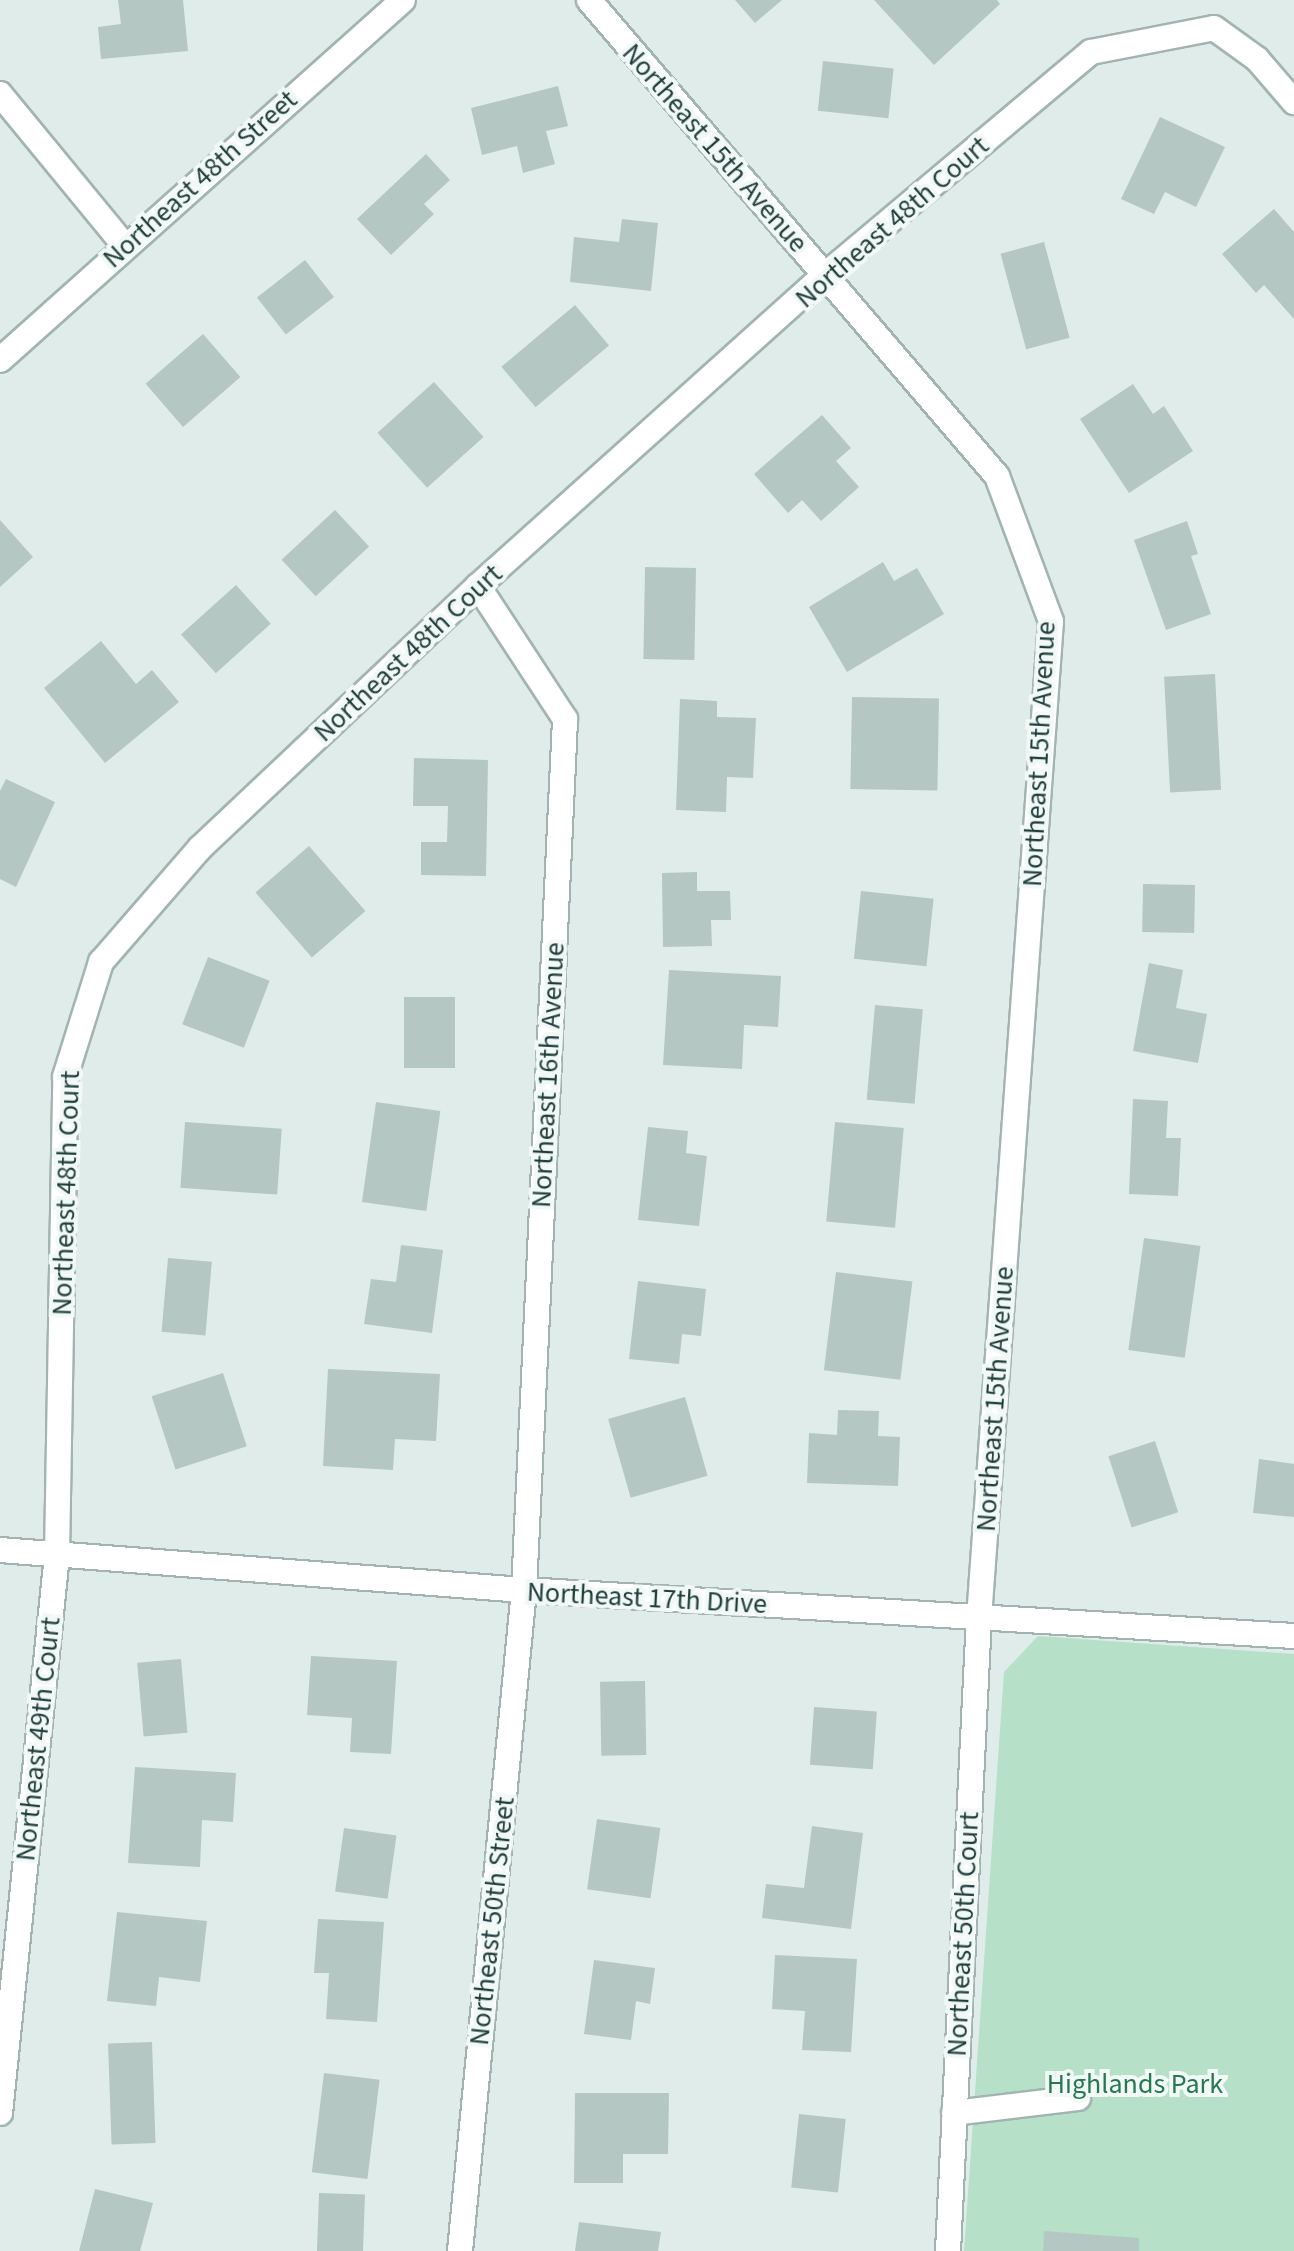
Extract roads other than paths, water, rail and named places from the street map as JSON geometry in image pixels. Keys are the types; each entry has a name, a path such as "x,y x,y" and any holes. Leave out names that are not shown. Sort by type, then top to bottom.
{"street":[{"name":"Northeast 48th Street","path":"0,360 124,245 403,0"},
{"name":"Northeast 15th Avenue","path":"589,0 997,476 1051,621 979,1617"},
{"name":"Northeast 48th Court","path":"57,1555 65,1077 101,962 200,848 478,586 825,275 1091,52 1214,28 1257,59 1294,102"},
{"path":"0,94 124,245"},
{"name":"Northeast 16th Avenue","path":"478,586 565,719 524,1590"},
{"name":"Northeast 17th Drive","path":"0,1550 524,1590 1294,1636"},
{"name":"Northeast 49th Court","path":"0,2113 57,1555"},
{"name":"Northeast 50th Street","path":"460,2251 524,1590"},
{"name":"Northeast 50th Court","path":"948,2251 979,1617"},
{"path":"954,2113 1078,2098"}],"park label":[{"name":"Highlands Park","path":"1135,2084"}]}
